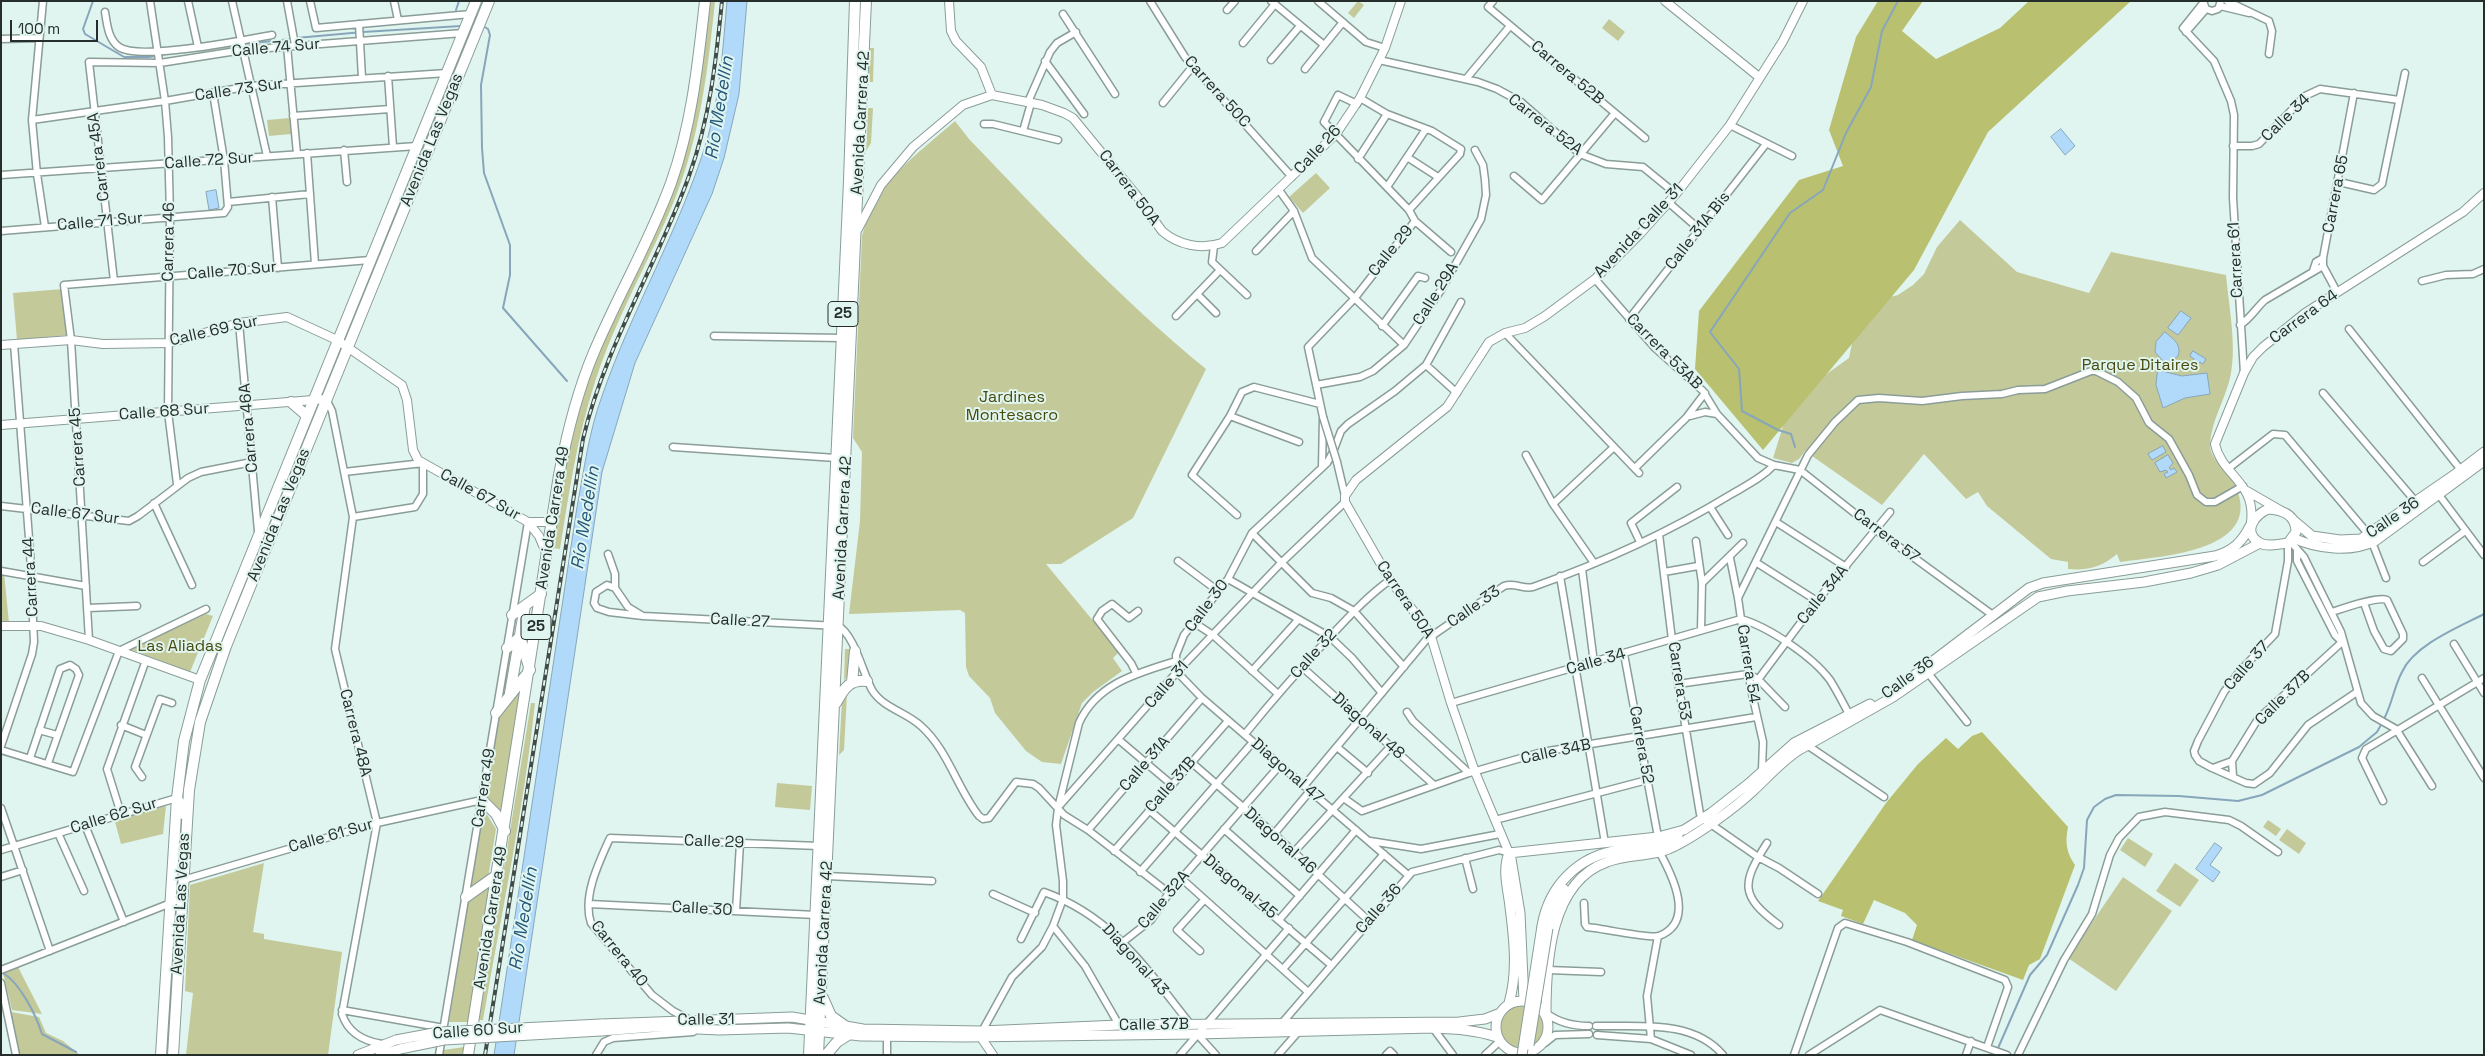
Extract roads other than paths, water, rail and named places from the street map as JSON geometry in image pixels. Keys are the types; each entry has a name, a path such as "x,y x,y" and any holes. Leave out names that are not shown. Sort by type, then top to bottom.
{"main road":[{"name":"Avenida Las Vegas","path":"161,1055 177,798 184,741 200,680 258,532 476,1"},
{"name":"Avenida Las Vegas","path":"173,1055 181,899 192,763 207,697 347,347 490,1"},
{"name":"Avenida Carrera 49","path":"468,1055 505,831 565,442 583,380 665,198 681,152 694,93 705,1"},
{"name":"Avenida Carrera 42","path":"818,1055 815,1026 816,915 822,873 834,706 833,626 836,458 851,140 855,1"},
{"name":"Avenida Carrera 42","path":"809,1055 821,993 825,908 819,846 850,366 866,1"},
{"path":"851,140 859,167"},
{"path":"839,397 850,366"},
{"path":"291,402 306,415"},
{"name":"Calle 36","path":"2293,520 2312,536 2351,540 2370,539 2416,502 2484,452"},
{"name":"Calle 36","path":"2290,541 2310,545 2356,548 2439,495 2484,461"},
{"path":"2268,509 2280,510 2293,520 2296,532 2290,541 2274,545 2260,543 2254,538 2251,524 2260,513 2268,509"},
{"name":"Calle 36","path":"1548,970 1559,913 1564,898 1571,887 1586,873 1609,861 1660,853 1677,845 1794,742 1885,696 2029,588 2043,583 2194,560 2225,553 2239,543 2251,524"},
{"name":"Calle 36","path":"1510,853 1522,856 1555,854 1570,846 1658,837 1684,830 1706,821 1754,790 1786,759 1893,697 2038,597 2067,591 2118,586 2191,573 2218,566 2260,543"},
{"path":"512,615 541,594"},
{"path":"510,696 525,606"},
{"path":"496,713 530,670 520,637"},
{"path":"507,648 520,637"},
{"path":"852,682 854,651"},
{"path":"834,706 843,689 852,682 868,681"},
{"path":"482,800 496,814 505,831"},
{"path":"1528,1055 1545,927 1544,914 1554,891 1572,870 1595,856 1608,852 1666,843 1684,830"},
{"path":"1510,853 1504,866 1511,914 1514,977 1509,1003 1498,1014 1495,1030 1509,1052 1525,1053 1545,1043"},
{"name":"Carrera 50A","path":"1510,853 1520,913 1524,1001"},
{"path":"1522,1055 1545,927 1554,903 1568,884 1583,871 1598,866"},
{"path":"466,897 498,875"},
{"path":"1538,1055 1545,1043 1549,1024 1546,1013 1548,970"},
{"path":"821,993 831,1016 848,1031 826,1055"},
{"path":"1509,1003 1524,1001 1546,1013"},
{"name":"Calle 37B","path":"848,1031 980,1034 1119,1025 1459,1022 1486,1019 1498,1014"},
{"name":"Calle 31","path":"601,1028 692,1020 792,1018 815,1026"},
{"name":"Calle 31","path":"601,1028 660,1027 719,1030 815,1026"},
{"name":"Calle 37B","path":"815,1026 888,1036 1197,1034 1433,1028 1484,1032 1499,1039"},
{"name":"Calle 60 Sur","path":"358,1055 396,1040 439,1032 601,1028"},
{"name":"Calle 60 Sur","path":"380,1055 444,1040 601,1028"}],"street":[{"path":"43,1 32,120 36,174 45,227"},
{"name":"Carrera 46","path":"150,1 165,101 169,164 168,277 171,339 168,412 177,484"},
{"path":"188,1 198,47"},
{"path":"232,1 266,156"},
{"path":"287,1 292,31 290,82 297,154"},
{"name":"Calle 74 Sur","path":"310,1 316,28 398,20 470,17"},
{"path":"394,1 398,20"},
{"path":"949,1 951,31 956,41 981,67 992,96"},
{"name":"Carrera 50C","path":"1150,1 1193,66 1292,177"},
{"path":"1227,10 1235,1"},
{"path":"1318,1 1366,42 1385,48"},
{"name":"Calle 26","path":"1214,246 1228,238 1336,134 1358,101 1385,48 1401,1"},
{"name":"Carrera 52B","path":"1493,1 1488,7 1646,138"},
{"path":"1664,1 1759,77"},
{"name":"Avenida Calle 31","path":"1345,499 1356,480 1440,415 1457,393 1489,342 1505,333 1524,328 1545,316 1595,279 1634,241 1676,194 1730,125 1759,77 1784,41 1804,1"},
{"path":"2227,9 2228,2 2260,15 2269,21 2272,31 2269,54"},
{"path":"1243,43 1273,3 1324,45"},
{"path":"2204,4 2215,11 2220,4 2227,9 2260,15"},
{"name":"Carrera 61","path":"2204,4 2184,30 2208,53 2219,72 2234,115 2233,198 2244,373"},
{"name":"Calle 74 Sur","path":"105,12 112,40 118,47 133,52 159,56 198,47 292,44 464,32"},
{"path":"1063,14 1115,94"},
{"path":"1304,69 1343,22"},
{"path":"360,25 362,78"},
{"path":"1271,60 1300,26"},
{"path":"1466,79 1510,26"},
{"path":"1023,131 1029,102 1045,61 1057,43 1076,32"},
{"name":"Calle 74 Sur","path":"90,62 159,56 242,45 272,35"},
{"path":"1,40 39,38"},
{"name":"Carrera 52A","path":"1378,60 1466,79 1497,89 1521,102 1580,154 1590,160 1606,164 1643,167 1676,194"},
{"path":"1045,61 1084,114"},
{"name":"Carrera 45A","path":"90,62 114,281"},
{"path":"1164,103 1193,66"},
{"name":"Calle 73 Sur","path":"32,120 165,101 250,86 447,73"},
{"path":"2339,182 2374,190 2382,184 2405,73"},
{"path":"388,76 393,146"},
{"name":"Calle 34","path":"2233,146 2259,144 2305,96 2313,92 2328,89 2399,100"},
{"path":"213,93 224,160 228,202"},
{"name":"Carrera 65","path":"2337,292 2323,266 2323,258 2339,182 2354,93"},
{"path":"1387,187 1426,130 1340,95 1335,98 1324,122 1336,134 1343,145 1409,210"},
{"name":"Carrera 50A","path":"856,233 881,185 907,153 963,105 992,96 1029,102 1064,113 1073,118 1137,196 1162,231 1170,238 1181,243 1214,246"},
{"path":"293,116 390,109"},
{"path":"1514,176 1542,200 1615,113"},
{"path":"1358,158 1387,114"},
{"path":"984,124 1058,140"},
{"path":"1730,125 1792,156"},
{"name":"Calle 29","path":"1308,346 1354,299 1415,221 1409,210 1460,154 1460,149 1454,143 1426,130"},
{"name":"Calle 31A Bis","path":"1629,319 1766,144"},
{"name":"Calle 72 Sur","path":"1,175 101,170 393,146 417,146"},
{"path":"344,150 347,182"},
{"name":"Calle 29A","path":"1316,385 1360,377 1385,362 1404,345 1441,290 1481,219 1486,195 1485,180 1483,165 1475,150"},
{"path":"307,153 315,264"},
{"path":"1407,157 1438,177"},
{"path":"1279,190 1294,211 1312,258 1404,345"},
{"name":"Calle 71 Sur","path":"1,231 224,213 228,202 310,194"},
{"name":"Carrera 64","path":"2251,524 2252,501 2218,454 2217,436 2244,373 2253,357 2305,313 2463,212 2484,194"},
{"path":"272,197 278,268"},
{"path":"1668,202 1699,229"},
{"path":"1256,251 1294,211"},
{"path":"1415,221 1451,252"},
{"path":"1214,246 1212,262 1247,295"},
{"path":"2313,271 2316,262 2323,258"},
{"name":"Calle 70 Sur","path":"64,285 370,260"},
{"path":"2240,325 2250,319 2258,306 2266,300 2323,266"},
{"path":"2422,281 2446,275 2473,274 2484,269"},
{"path":"1176,316 1220,270"},
{"path":"1382,326 1418,276 1425,278"},
{"name":"Carrera 53AB","path":"1595,279 1655,348 1695,381 1705,393 1717,414 1752,452 1774,465"},
{"name":"Carrera 45","path":"64,285 71,340 90,640"},
{"path":"1197,294 1216,313"},
{"name":"Calle 30","path":"1176,661 1181,642 1193,622 1228,579 1252,533 1322,467 1334,452 1341,431 1395,391 1426,364 1461,302"},
{"name":"Calle 69 Sur","path":"1,345 71,340 103,344 171,339 239,323 287,317 337,340 396,380 405,390 413,450 415,456 423,463"},
{"name":"Carrera 46A","path":"239,323 258,532"},
{"path":"2349,329 2461,470"},
{"path":"1505,333 1637,470 1686,418 1705,393"},
{"path":"714,336 842,338"},
{"name":"Carrera 44","path":"1,746 3,731 32,654 33,626 14,344"},
{"name":"Carrera 50A","path":"1308,346 1323,418 1337,462 1345,499 1390,580 1431,636 1472,772 1510,853"},
{"path":"1426,364 1457,393"},
{"path":"1738,598 1757,563 1808,455 1835,422 1858,400 1878,398 1922,401 2002,394 2018,390 2046,390 2091,371 2096,371 2118,382 2136,398 2149,423 2169,439 2189,475 2197,495 2201,499 2215,502 2245,489"},
{"path":"1237,515 1192,476 1230,416 1242,392 1254,387 1320,404"},
{"path":"2323,394 2416,502"},
{"name":"Calle 68 Sur","path":"1,425 326,400"},
{"name":"Carrera 48A","path":"326,400 332,411 353,517 335,649 377,823 342,1010"},
{"path":"1686,418 1705,412 1717,414"},
{"path":"1230,416 1300,442"},
{"path":"1322,467 1323,418"},
{"path":"2229,468 2273,434 2284,435 2370,539 2386,578"},
{"path":"1553,504 1614,447"},
{"path":"673,448 836,458"},
{"path":"1526,455 1553,504 1594,563"},
{"path":"1763,460 1768,472"},
{"name":"Calle 67 Sur","path":"1,506 129,521 177,484 201,472 252,462"},
{"path":"353,517 410,510 418,504 423,494 423,463"},
{"name":"Calle 67 Sur","path":"344,472 423,463 528,522 539,536 547,556"},
{"name":"Carrera 57","path":"1774,465 1800,470 1876,530 1994,616"},
{"name":"Calle 33","path":"1304,786 1431,636 1504,586 1512,583 1531,588 1582,569 1659,534 1710,507 1768,472 1774,465"},
{"path":"1640,542 1631,523 1677,488"},
{"name":"Carrera 64","path":"2245,489 2280,510"},
{"path":"2439,495 2484,556"},
{"name":"Calle 31","path":"1058,808 1177,672 1345,499"},
{"path":"154,503 192,585"},
{"path":"1710,507 1728,535"},
{"name":"Calle 34A","path":"1750,689 1817,601 1890,512"},
{"name":"Calle 67 Sur","path":"528,522 552,522"},
{"name":"Carrera 49","path":"439,1055 528,522"},
{"path":"1776,522 1846,567"},
{"path":"2423,562 2465,531"},
{"path":"1252,533 1312,593 1331,598 1354,611 1404,667"},
{"name":"Carrera 53","path":"1659,534 1678,684 1706,821"},
{"path":"1696,541 1698,566 1702,583 1701,630"},
{"path":"2290,541 2297,552 2304,557 2341,632 2342,642 2350,659 2361,703 2373,716 2396,729 2432,786"},
{"name":"Calle 37","path":"2212,768 2199,761 2194,750 2224,692 2240,671 2276,634 2290,541"},
{"path":"1702,583 1730,558 1743,543"},
{"path":"2297,552 2297,560 2335,635 2342,642"},
{"path":"608,554 615,574 615,588 624,603 642,616"},
{"name":"Carrera 54","path":"1730,558 1738,598 1750,689 1763,742 1762,770"},
{"path":"1178,561 1218,591"},
{"path":"1757,563 1817,601"},
{"path":"1664,572 1698,566"},
{"path":"1582,569 1594,663"},
{"path":"1,570 86,586"},
{"path":"1560,576 1605,843"},
{"path":"1228,579 1330,637 1352,658 1382,693"},
{"name":"Calle 32","path":"1245,734 1278,694 1367,596 1390,580"},
{"name":"Calle 27","path":"615,588 607,585 596,592 594,603 596,608 609,612 642,616 833,626"},
{"path":"2332,612 2364,603 2383,598 2390,603 2404,634 2391,651 2384,649 2364,603"},
{"path":"1136,673 1131,663 1096,619 1102,611 1112,604 1129,618 1138,611"},
{"path":"88,608 137,606"},
{"path":"1,750 73,772 119,650 206,609"},
{"path":"1252,671 1298,620"},
{"path":"1741,620 1753,623 1785,642 1823,672 1849,714"},
{"name":"Calle 34","path":"1451,703 1741,620"},
{"path":"1193,622 1213,635 1278,694"},
{"path":"1,626 41,626 90,640 200,680"},
{"path":"833,626 847,634 868,681 882,701 911,718 925,730 948,762 980,818 989,818 1018,781 1033,784 1047,794 1058,808 1169,893"},
{"name":"Calle 37B","path":"2232,760 2263,714 2342,642"},
{"path":"2454,644 2484,693"},
{"name":"Carrera 52","path":"1624,654 1658,837"},
{"path":"121,814 107,769 121,725 146,660"},
{"path":"993,1055 980,1034 1012,977 1039,952 1053,926 1063,899 1063,881 1056,834 1058,808 1079,723 1084,712 1096,697 1108,687 1136,673 1176,661 1177,672"},
{"path":"30,758 60,669 70,665 78,671 78,675 48,764"},
{"name":"Diagonal 48","path":"1302,667 1434,785"},
{"name":"Diagonal 47","path":"1177,672 1228,721 1408,876"},
{"path":"1928,673 1967,722"},
{"path":"1678,684 1748,674 1758,679 1785,707"},
{"path":"2422,678 2484,778"},
{"path":"2383,801 2362,758 2366,748 2484,678"},
{"path":"2212,768 2246,783 2254,784 2264,778 2308,725 2357,692"},
{"name":"Calle 31A","path":"1088,830 1202,698"},
{"path":"142,777 135,767 160,699 172,703"},
{"path":"1407,712 1413,721 1472,772"},
{"name":"Calle 34B","path":"1345,799 1362,811 1472,772 1542,752 1756,717"},
{"name":"Calle 31B","path":"1114,851 1228,721"},
{"path":"121,725 146,735"},
{"path":"39,730 58,735"},
{"path":"1119,740 1171,784"},
{"path":"1140,872 1253,742"},
{"path":"1808,745 1884,797"},
{"path":"1337,747 1368,773"},
{"path":"1294,852 1345,799 1390,747"},
{"path":"2212,768 2232,760 2233,776"},
{"name":"Diagonal 46","path":"1191,762 1274,834 1369,921"},
{"name":"Calle 32A","path":"1124,942 1151,920 1169,893 1280,765"},
{"path":"1495,820 1647,780"},
{"path":"1274,834 1310,791"},
{"name":"Calle 62 Sur","path":"1,850 177,798 182,805 182,835 185,847"},
{"name":"Calle 61 Sur","path":"183,880 377,823 482,800"},
{"path":"1,808 50,951"},
{"name":"Diagonal 45","path":"1149,810 1330,964"},
{"path":"2018,1055 2064,960 2092,914 2110,855 2119,838 2139,817 2165,812 2229,820 2241,826 2278,852"},
{"path":"1706,821 1758,857 1779,868 1818,894"},
{"path":"85,825 124,922"},
{"path":"1224,829 1300,896"},
{"path":"1279,920 1356,830"},
{"path":"58,833 84,891"},
{"path":"1369,841 1421,849 1500,834"},
{"name":"Calle 29","path":"610,838 819,846"},
{"name":"Carrera 40","path":"610,838 595,875 589,904 589,916 594,928 649,992 673,1012 692,1020"},
{"path":"736,911 740,843"},
{"path":"1767,843 1758,857 1748,882 1753,902 1779,925"},
{"name":"Calle 36","path":"1282,1023 1330,964 1408,876 1418,869 1498,850 1510,853"},
{"path":"1584,903 1585,924 1587,926 1658,936 1672,928 1678,920 1679,911 1673,877 1660,853"},
{"path":"1283,969 1384,854"},
{"path":"1465,858 1472,889"},
{"path":"1,877 23,870"},
{"path":"822,873 932,882"},
{"path":"1182,879 1307,991"},
{"name":"Diagonal 43","path":"1035,913 1044,892 1063,899 1099,919 1124,942 1191,1025"},
{"path":"994,894 1035,913 1021,939"},
{"path":"1,970 181,899"},
{"path":"1200,951 1177,930 1204,900"},
{"name":"Calle 30","path":"589,904 816,915"},
{"path":"1794,1055 1838,928 1845,923 1907,942 2004,980 2008,987 1990,1048"},
{"path":"1053,926 1085,966 1119,1025"},
{"path":"1180,1055 1289,928"},
{"path":"1651,1039 1647,996 1658,936"},
{"path":"1548,970 1601,972"},
{"path":"1,984 16,1055"},
{"path":"382,1044 366,1041 352,1032 343,1018 342,1010 444,1028"},
{"path":"1809,1055 1880,1010 2007,1055"},
{"path":"1546,1013 1555,1020 1567,1024 1666,1027 1701,1038 1723,1055"},
{"path":"1590,1026 1586,1030 1590,1034"},
{"path":"1433,1028 1453,1055"},
{"name":"Calle 31","path":"596,1055 600,1046 613,1038 719,1030"},
{"path":"1278,1055 1299,1031"},
{"path":"1197,1034 1216,1055"},
{"path":"1545,1043 1555,1035 1590,1034 1651,1039 1691,1055"},
{"path":"887,1055 888,1036"},
{"path":"1485,1055 1499,1039"},
{"path":"1966,1055 1971,1041"},
{"path":"1386,1055 1390,1052 1394,1055"}],"water":[{"name":"Río Medellín","path":"727,1 747,1 739,94 724,158 712,194 635,363 602,472 514,1055 494,1055 577,507 590,437 597,409 614,364 670,237 707,140 718,89"},
{"path":"2061,129 2075,146 2065,155 2051,137"},
{"path":"216,190 219,208 209,210 206,192"},
{"path":"2181,311 2191,318 2178,335 2168,328"},
{"path":"2165,332 2176,342 2179,348 2178,356 2170,362 2163,361 2155,352 2156,342"},
{"path":"2193,351 2206,359 2203,364 2200,362 2197,366 2192,363 2194,359 2190,356"},
{"path":"2158,370 2182,376 2207,373 2210,394 2185,398 2163,408 2156,385"},
{"path":"2163,446 2166,452 2152,460 2148,454"},
{"path":"2168,455 2173,463 2169,468 2171,470 2174,468 2177,472 2166,478 2164,474 2168,472 2166,470 2160,472 2155,463"},
{"path":"2215,843 2222,848 2210,865 2220,872 2213,882 2196,869"}],"waterway":[{"path":"93,1 83,29 85,34 124,57 149,57 172,53"},
{"path":"456,10 459,1"},
{"path":"1795,447 1791,434 1778,430 1742,411 1739,369 1710,332 1790,213 1823,190 1846,133 1871,87 1882,31 1898,1"},
{"path":"296,38 461,26"},
{"path":"483,26 488,29 490,35 481,85 484,173 510,245 510,275 503,308 567,381"},
{"path":"244,44 291,39"},
{"path":"2384,719 2402,672 2416,653 2450,631 2484,614"},
{"path":"1995,1055 2030,975 2047,955 2078,885 2084,868 2087,820 2094,807 2105,799 2116,795 2179,796 2238,801 2262,795 2359,747 2377,732 2382,723"},
{"path":"3,973 15,984 27,1000 42,1034 76,1052"}],"railway":[{"path":"485,1055 583,439 604,371 676,209 696,154 711,89 722,1"}],"park label":[{"name":"Parque Ditaires","path":"2140,366"},
{"name":"Jardines Montesacro","path":"1012,407"},
{"name":"Las Aliadas","path":"180,647"}]}
